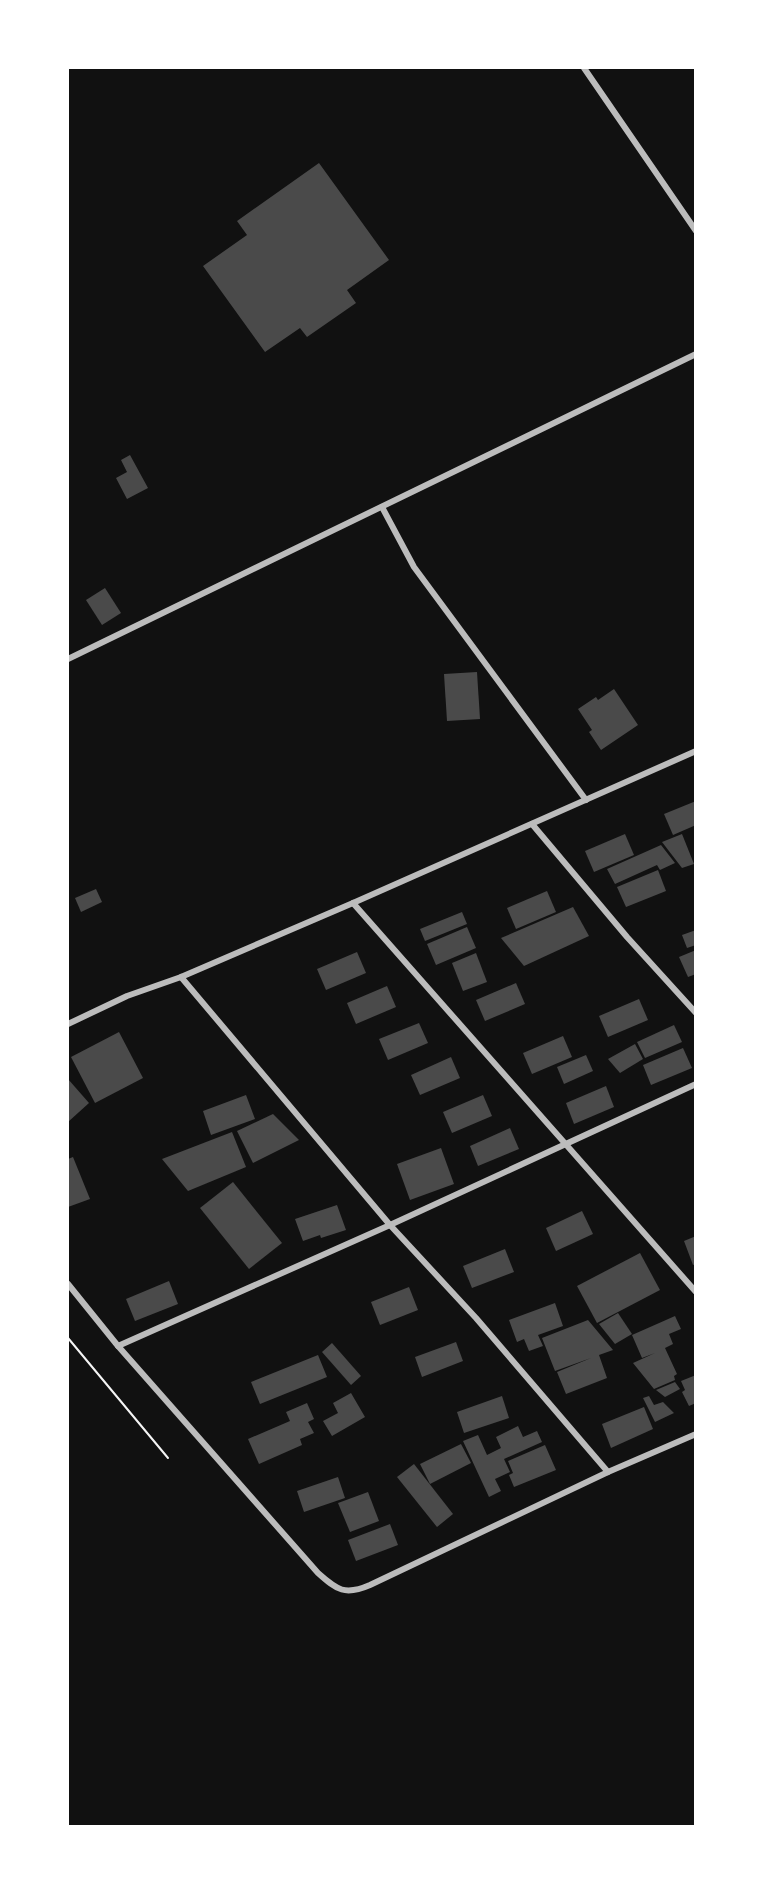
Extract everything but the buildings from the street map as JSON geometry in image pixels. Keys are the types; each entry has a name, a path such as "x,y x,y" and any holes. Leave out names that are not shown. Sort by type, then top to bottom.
{"street":[{"path":"584,68 696,231"},
{"path":"68,659 696,354"},
{"path":"382,507 414,567 586,800"},
{"path":"68,1024 127,996 181,977 353,903 696,751"},
{"path":"531,824 627,937 696,1012"},
{"path":"353,903 696,1292"},
{"path":"181,977 390,1225 476,1318 608,1472"},
{"path":"118,1346 390,1225 696,1084"},
{"path":"68,1284 118,1346 318,1573 334,1588 344,1591 352,1592 370,1585 608,1472 696,1434"}],"path":[{"path":"68,1338 168,1458"}]}
